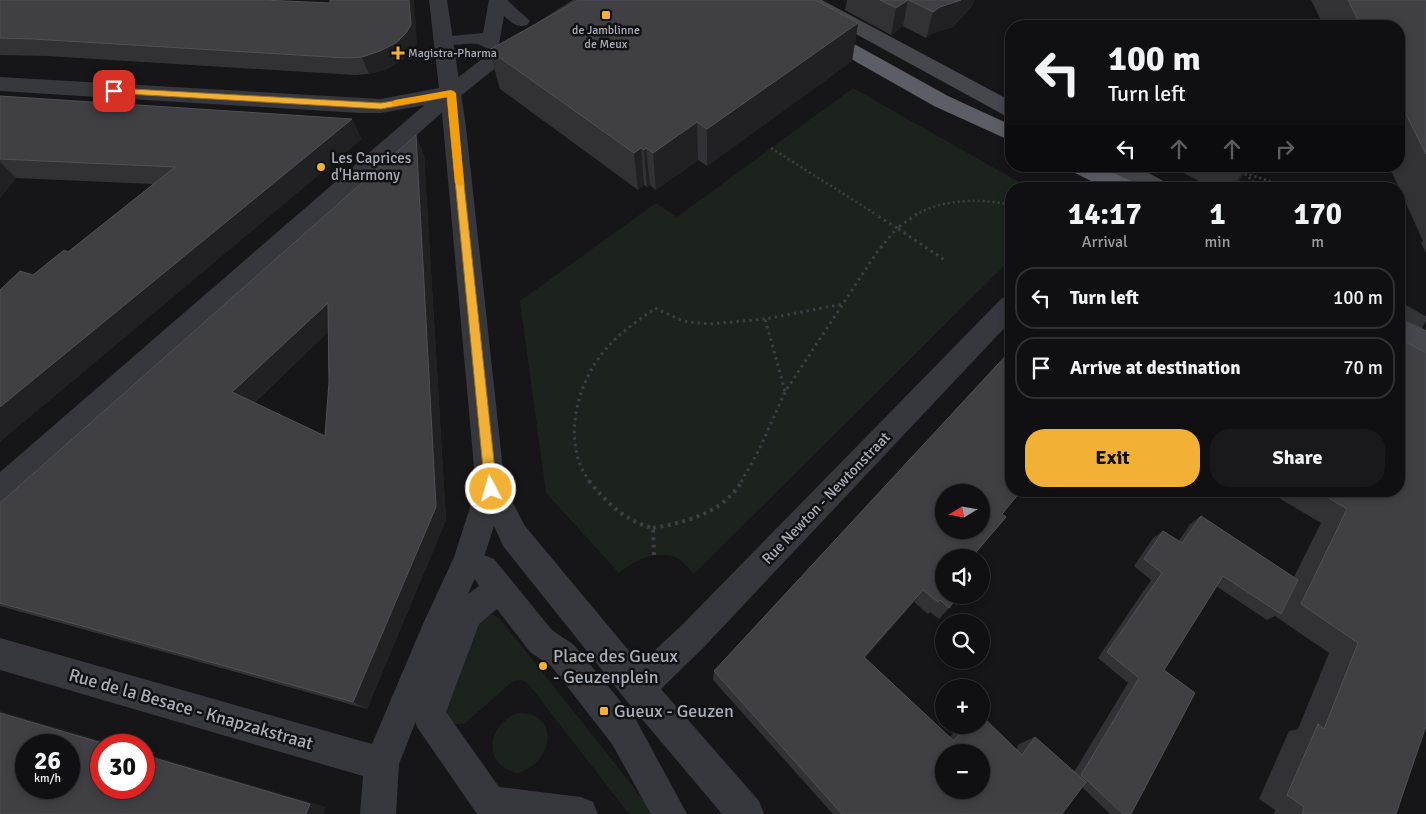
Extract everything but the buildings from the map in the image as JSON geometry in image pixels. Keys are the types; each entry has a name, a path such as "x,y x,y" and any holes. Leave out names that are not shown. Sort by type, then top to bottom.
{"highway":[{"path":"761,0 941,101 1005,131"},
{"path":"1092,172 1113,182"}],"main road":[{"path":"808,0 1005,107"},
{"path":"1128,172 1146,182"},
{"path":"1405,331 1426,343"}],"street":[{"path":"438,0 441,34 451,93 491,489 514,536 638,688 746,814"},
{"path":"0,490 451,93 505,50 586,0"},
{"path":"497,1 521,21"},
{"path":"0,84 360,106 381,106 451,93"},
{"name":"Rue Newton - Newtonstraat","path":"638,688 692,637 1005,311"},
{"path":"378,814 382,764 434,635 468,560 491,489"},
{"path":"581,814 490,804 428,715 467,614 491,579 541,641 563,656 624,732 670,814"},
{"name":"Rue de la Besace - Knapzakstraat","path":"0,654 382,764"}],"path":[{"path":"771,148 946,261"},
{"path":"1254,182 1245,173 1272,182"},
{"path":"843,304 765,319 709,324 683,321 655,308 619,337 599,358 582,392 574,427 575,448 586,476 607,501 630,521 644,527 653,528 677,524 708,514 736,491 759,450 785,392 843,304 877,252 897,228 927,209 954,202 1005,204"},
{"path":"765,319 785,392"},
{"path":"653,528 654,556"}],"shaded area":[{"path":"853,88 1019,182 1005,182 1005,265 694,574 677,558 661,555 631,564 619,573 546,493 520,301 656,203 677,217"},
{"path":"494,615 500,619 655,814 629,814 530,686 524,681 517,680 512,682 464,724 454,724 447,716 447,708 479,621 485,616"},
{"path":"517,713 531,715 541,720 546,728 548,738 545,749 539,759 530,767 518,773 506,769 498,762 492,745 499,727"}],"tunnel":[{"path":"1405,319 1426,331"}],"slow traffic":[{"path":"395,103 451,93 460,183"}],"place":[{"name":"de Jamblinne de Meux","path":"606,15"},
{"name":"Magistra-Pharma","path":"398,53"},
{"name":"Les Caprices d'Harmony","path":"321,167"},
{"name":"Place des Gueux - Geuzenplein","path":"543,666"},
{"name":"Gueux - Geuzen","path":"604,711"}],"route":[{"path":"114,91 360,106 381,106 451,93 491,489"}]}
